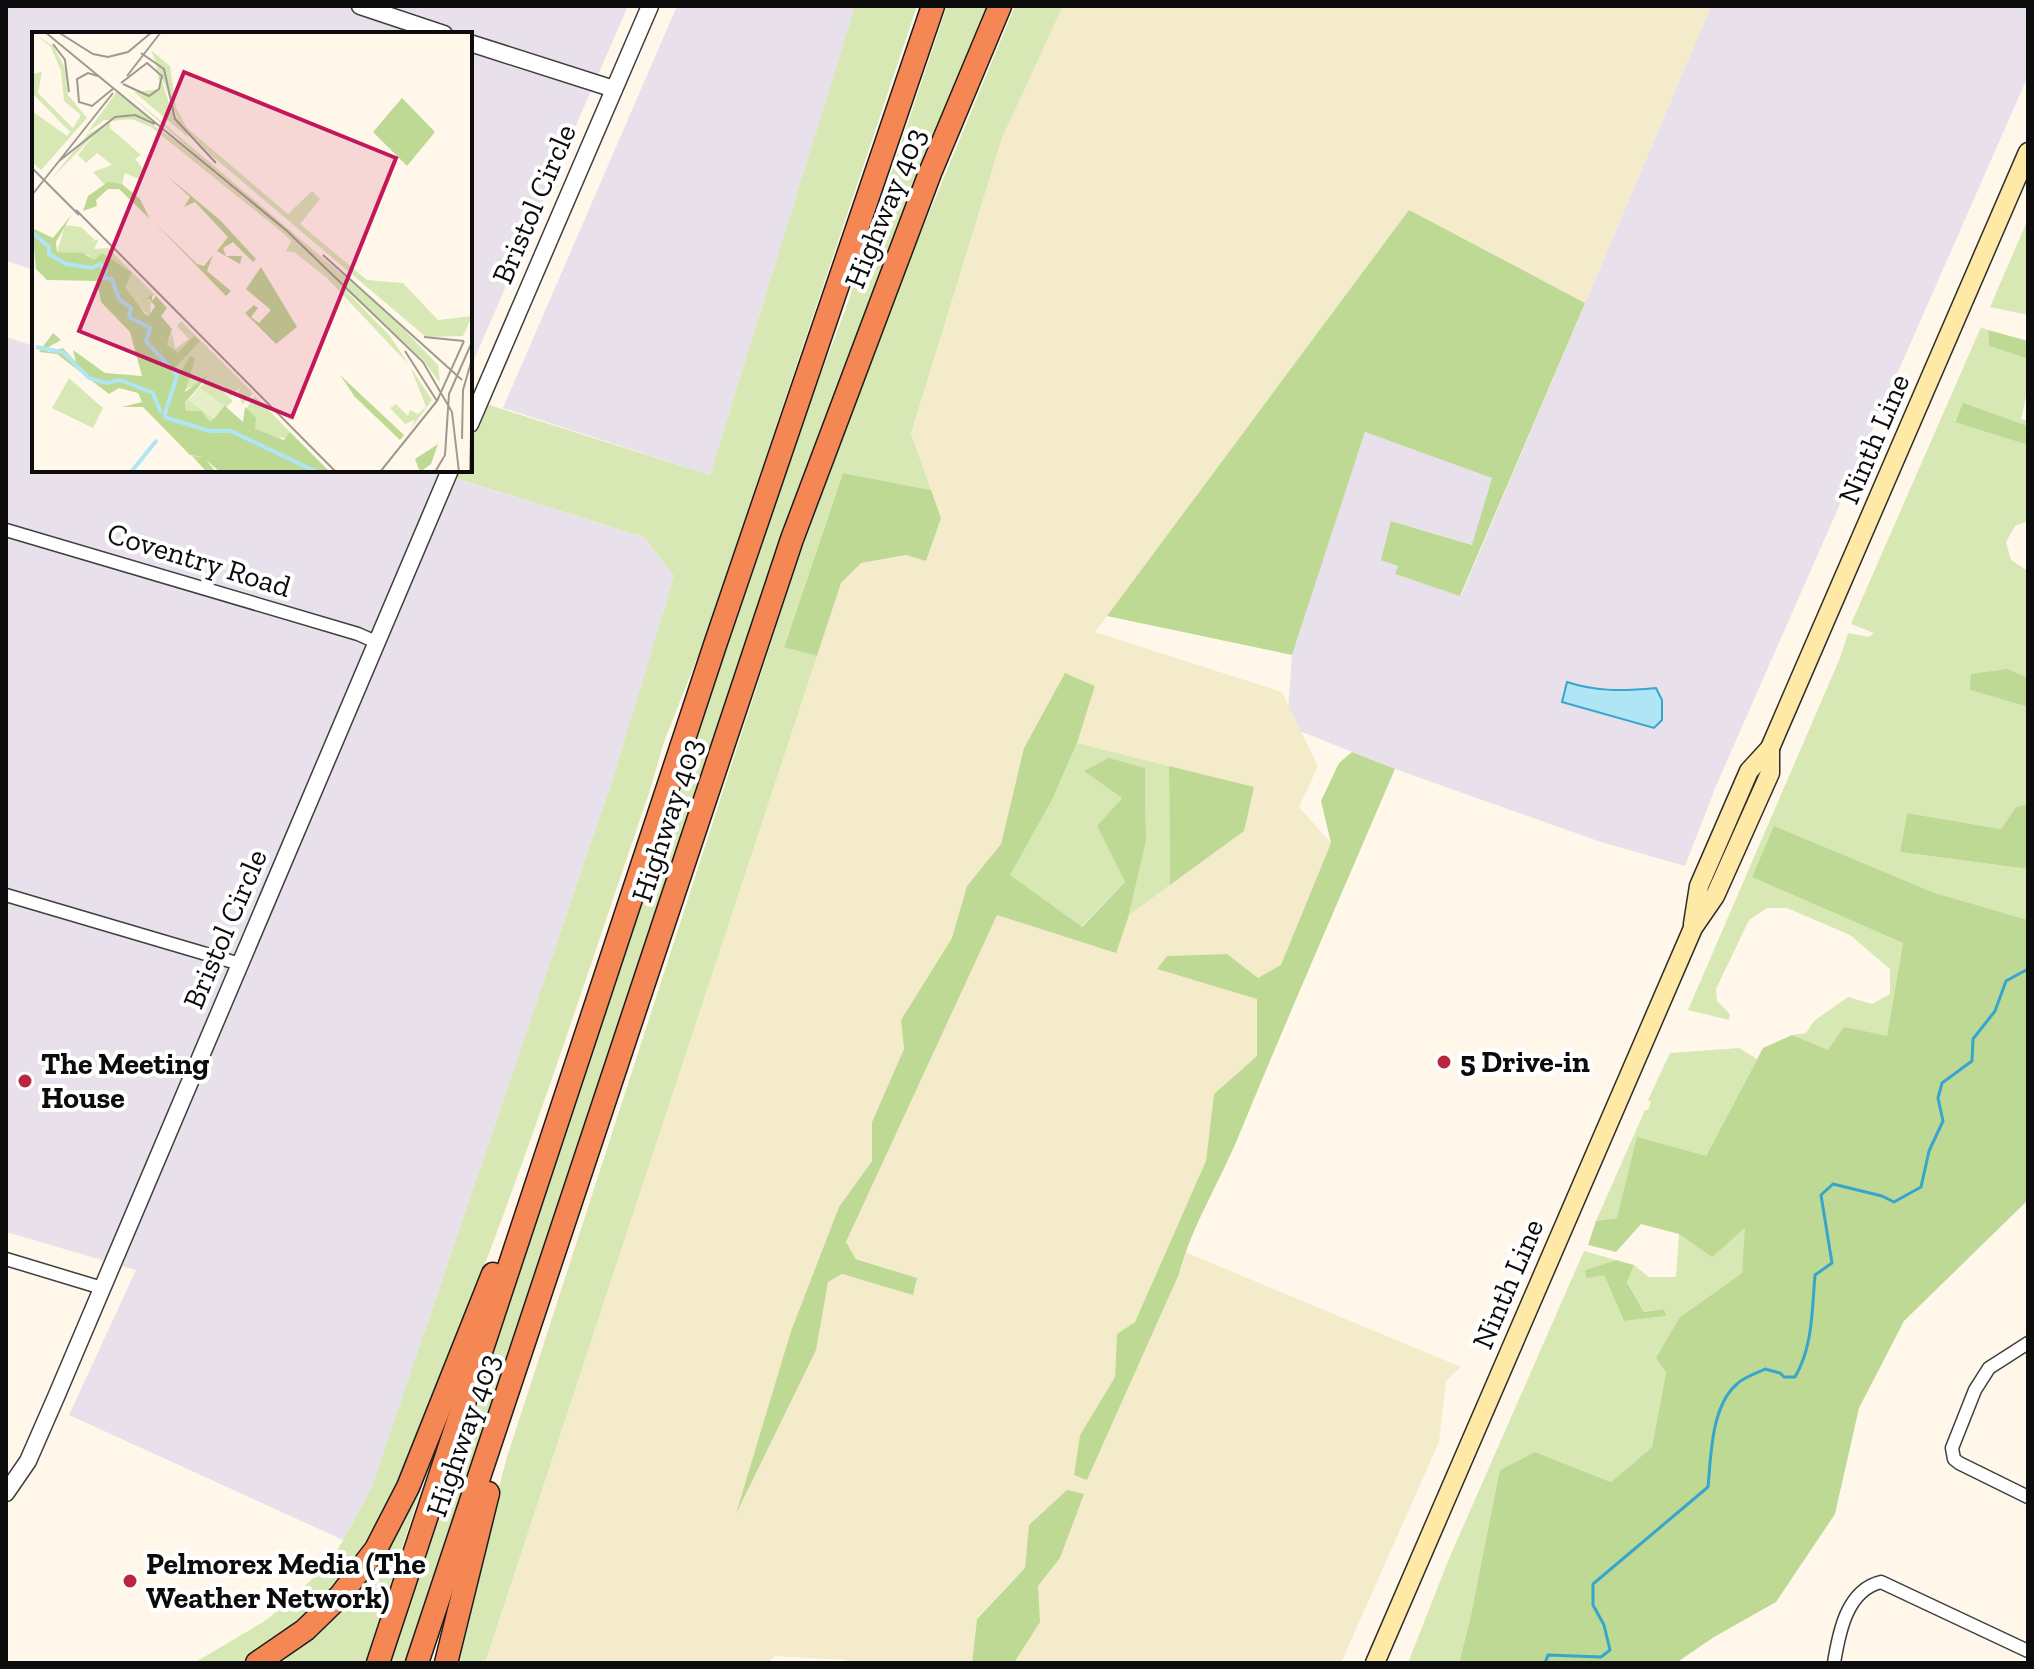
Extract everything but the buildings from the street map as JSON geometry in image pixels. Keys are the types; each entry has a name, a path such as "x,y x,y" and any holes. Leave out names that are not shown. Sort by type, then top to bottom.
{"highway":[{"name":"Highway 403","path":"378,1663 715,645 933,6"},
{"name":"Highway 403","path":"417,1663 792,539 930,173 1000,6"},
{"path":"257,1663 305,1630 323,1613 376,1549 408,1487 508,1237 530,1202"},
{"path":"446,1663 492,1481 508,1396"}],"main road":[{"name":"Ninth Line","path":"1375,1663 1693,928 1715,896 1770,773 1770,748 2028,152"}],"street":[{"path":"360,6 438,32"},
{"name":"Bristol Circle","path":"472,419 650,6"},
{"path":"472,44 614,89"},
{"name":"Bristol Circle","path":"6,1493 28,1461 449,472"},
{"name":"Coventry Road","path":"6,530 358,634 376,642"},
{"path":"6,895 240,964"},
{"path":"6,1259 102,1288"},
{"path":"2028,1343 1989,1368 1975,1390 1952,1448 1954,1459 1959,1463 2028,1497"},
{"path":"1834,1663 1839,1635 1856,1596 1868,1585 1881,1582 2028,1651"}],"shaded area":[{"path":"6,6 628,6 472,364 472,32 32,32 32,269 6,261"},
{"path":"677,6 855,6 710,475 503,408"},
{"path":"1063,6 1711,6 1585,303 1409,211 1095,632 1282,692 1318,766 1299,807 1331,843 1281,966 1258,978 1226,954 1168,956 1157,969 1258,999 1257,1056 1214,1094 1206,1161 1135,1322 1117,1334 1115,1377 1080,1435 1074,1475 1087,1480 1179,1274 1185,1252 1461,1367 1446,1381 1439,1442 1341,1663 1014,1663 1039,1622 1038,1586 1060,1558 1083,1495 1067,1490 1030,1525 1025,1568 977,1618 972,1663 848,1663 846,1660 775,1656 768,1663 485,1663 841,583 861,563 906,555 926,561 941,518 911,435 1002,138","holes":["1065,673 1095,686 1077,743 1253,787 1244,831 1129,915 1115,952 997,914 846,1242 856,1258 916,1278 913,1294 841,1274 828,1282 739,1508 791,1331 839,1207 872,1161 872,1122 904,1049 901,1020 952,938 967,886 1001,844 1024,748"]},
{"path":"1711,6 2028,6 2028,76 1716,786 1685,866 1601,842 1395,769 1287,726 1292,655 1365,432 1492,478 1473,545 1392,521 1398,566 1395,574 1461,596"},
{"path":"6,337 32,345 32,472 434,472 644,537 674,576 614,775 371,1489 343,1540 69,1415 136,1270 6,1232"}],"green space":[{"path":"855,6 917,6 705,638 664,742 555,1070 479,1279 400,1474 351,1564 324,1599 290,1631 243,1663 194,1663 268,1619 331,1562 371,1489 614,775 674,576 644,537 455,478 458,472 472,472 472,438 486,404 710,475"},
{"path":"947,6 992,6 817,438 534,1274 408,1663 388,1663 798,433 845,311"},
{"path":"1015,6 1063,6 1002,138 911,434 931,490 843,473 784,646 817,656 485,1663 453,1663 507,1457 795,569 874,346"},
{"path":"1409,210 1585,303 1460,596 1395,574 1398,566 1381,560 1391,521 1472,545 1492,478 1365,432 1292,655 1107,616"},
{"path":"2028,219 2028,315 1990,307"},
{"path":"1981,327 1988,330 1989,346 2028,359 2028,388 2021,419 2028,421 2028,426 1963,404 1955,421 2028,445 2028,521 2015,526 2006,542 2011,560 2028,571 2028,678 2008,669 1970,690 2028,707 2028,804 2016,807 2001,829 1907,813 1900,852 2028,869 2028,920 1932,892 1753,877 1903,943 1887,1037 1828,1051 1792,1035 1806,1033 1814,1021 1848,997 1872,1004 1890,994 1890,969 1850,935 1787,908 1767,908 1749,920 1716,989 1717,1001 1730,1014 1729,1020 1688,1010 1840,658 1848,633 1869,637 1874,633 1851,624"},
{"path":"1988,330 2028,341 2028,359 1989,346"},
{"path":"1963,403 2028,426 2028,445 1955,422"},
{"path":"843,473 931,490 941,518 926,561 906,555 861,563 841,583 817,656 784,647"},
{"path":"2008,669 2028,678 2028,707 1970,690 1971,674"},
{"path":"1065,673 1095,686 1077,743 1052,800 1010,875 1082,927 1125,882 1097,826 1122,798 1084,771 1109,758 1145,768 1146,841 1129,915 1116,953 997,915 846,1242 856,1259 917,1278 913,1295 842,1274 828,1282 816,1350 736,1514 791,1331 839,1207 872,1161 872,1122 904,1049 901,1020 952,938 967,886 1001,844 1024,748"},
{"path":"1077,743 1169,766 1170,885 1129,915 1146,841 1145,768 1085,771 1122,798 1097,826 1125,882 1081,927 1009,875 1052,800"},
{"path":"1352,752 1395,769 1237,1140 1190,1240 1179,1274 1087,1480 1074,1475 1080,1435 1115,1377 1117,1334 1135,1322 1206,1161 1214,1094 1257,1056 1257,999 1157,969 1167,956 1227,954 1258,978 1281,965 1331,843 1321,801 1339,763"},
{"path":"1169,766 1254,787 1244,831 1170,885"},
{"path":"2028,804 2028,869 1900,852 1907,813 2001,829 2016,807"},
{"path":"1774,826 1932,892 2028,920 2028,1200 1904,1321 1859,1408 1835,1514 1776,1602 1714,1637 1676,1663 1459,1663 1500,1470 1535,1452 1611,1482 1652,1447 1666,1372 1656,1358 1680,1317 1742,1273 1745,1228 1712,1257 1679,1234 1641,1224 1616,1252 1588,1245 1596,1221 1617,1218 1637,1137 1706,1156 1763,1048 1792,1035 1828,1050 1844,1027 1887,1036 1903,943 1752,877"},
{"path":"1739,1048 1757,1059 1706,1156 1617,1218 1596,1221 1645,1110 1648,1110 1651,1102 1648,1100 1670,1053"},
{"path":"1746,1227 1742,1273 1680,1317 1652,1447 1611,1482 1535,1452 1471,1616 1459,1663 1408,1663 1448,1561 1584,1251 1616,1260 1585,1270 1604,1275 1624,1321 1665,1316 1664,1309 1644,1312 1627,1281 1634,1265 1649,1277 1676,1277 1679,1234 1712,1256"},
{"path":"1616,1260 1634,1265 1627,1282 1644,1312 1664,1309 1666,1316 1624,1321 1604,1275 1586,1278 1585,1270"},
{"path":"434,1449 365,1663 280,1663 316,1635"},
{"path":"1067,1490 1084,1494 1060,1558 1038,1586 1040,1622 1014,1663 972,1663 977,1619 1025,1568 1029,1525"}],"water":[{"path":"1567,682 1611,690 1656,688 1662,700 1662,720 1654,728 1562,702"}],"waterway":[{"path":"1545,1663 1548,1655 1601,1657 1610,1650 1604,1625 1593,1605 1593,1584 1708,1487 1717,1418 1728,1393 1747,1377 1765,1369 1784,1377 1795,1377 1801,1365 1811,1328 1815,1275 1832,1263 1821,1195 1833,1184 1894,1202 1921,1187 1929,1151 1943,1121 1938,1098 1942,1083 1972,1061 1973,1039 1995,1011 2006,981 2028,969"}],"place":[{"name":"5 Drive-in","path":"1444,1062"},
{"name":"The Meeting House","path":"25,1081"},
{"name":"Pelmorex Media (The Weather Network)","path":"130,1581"}]}
